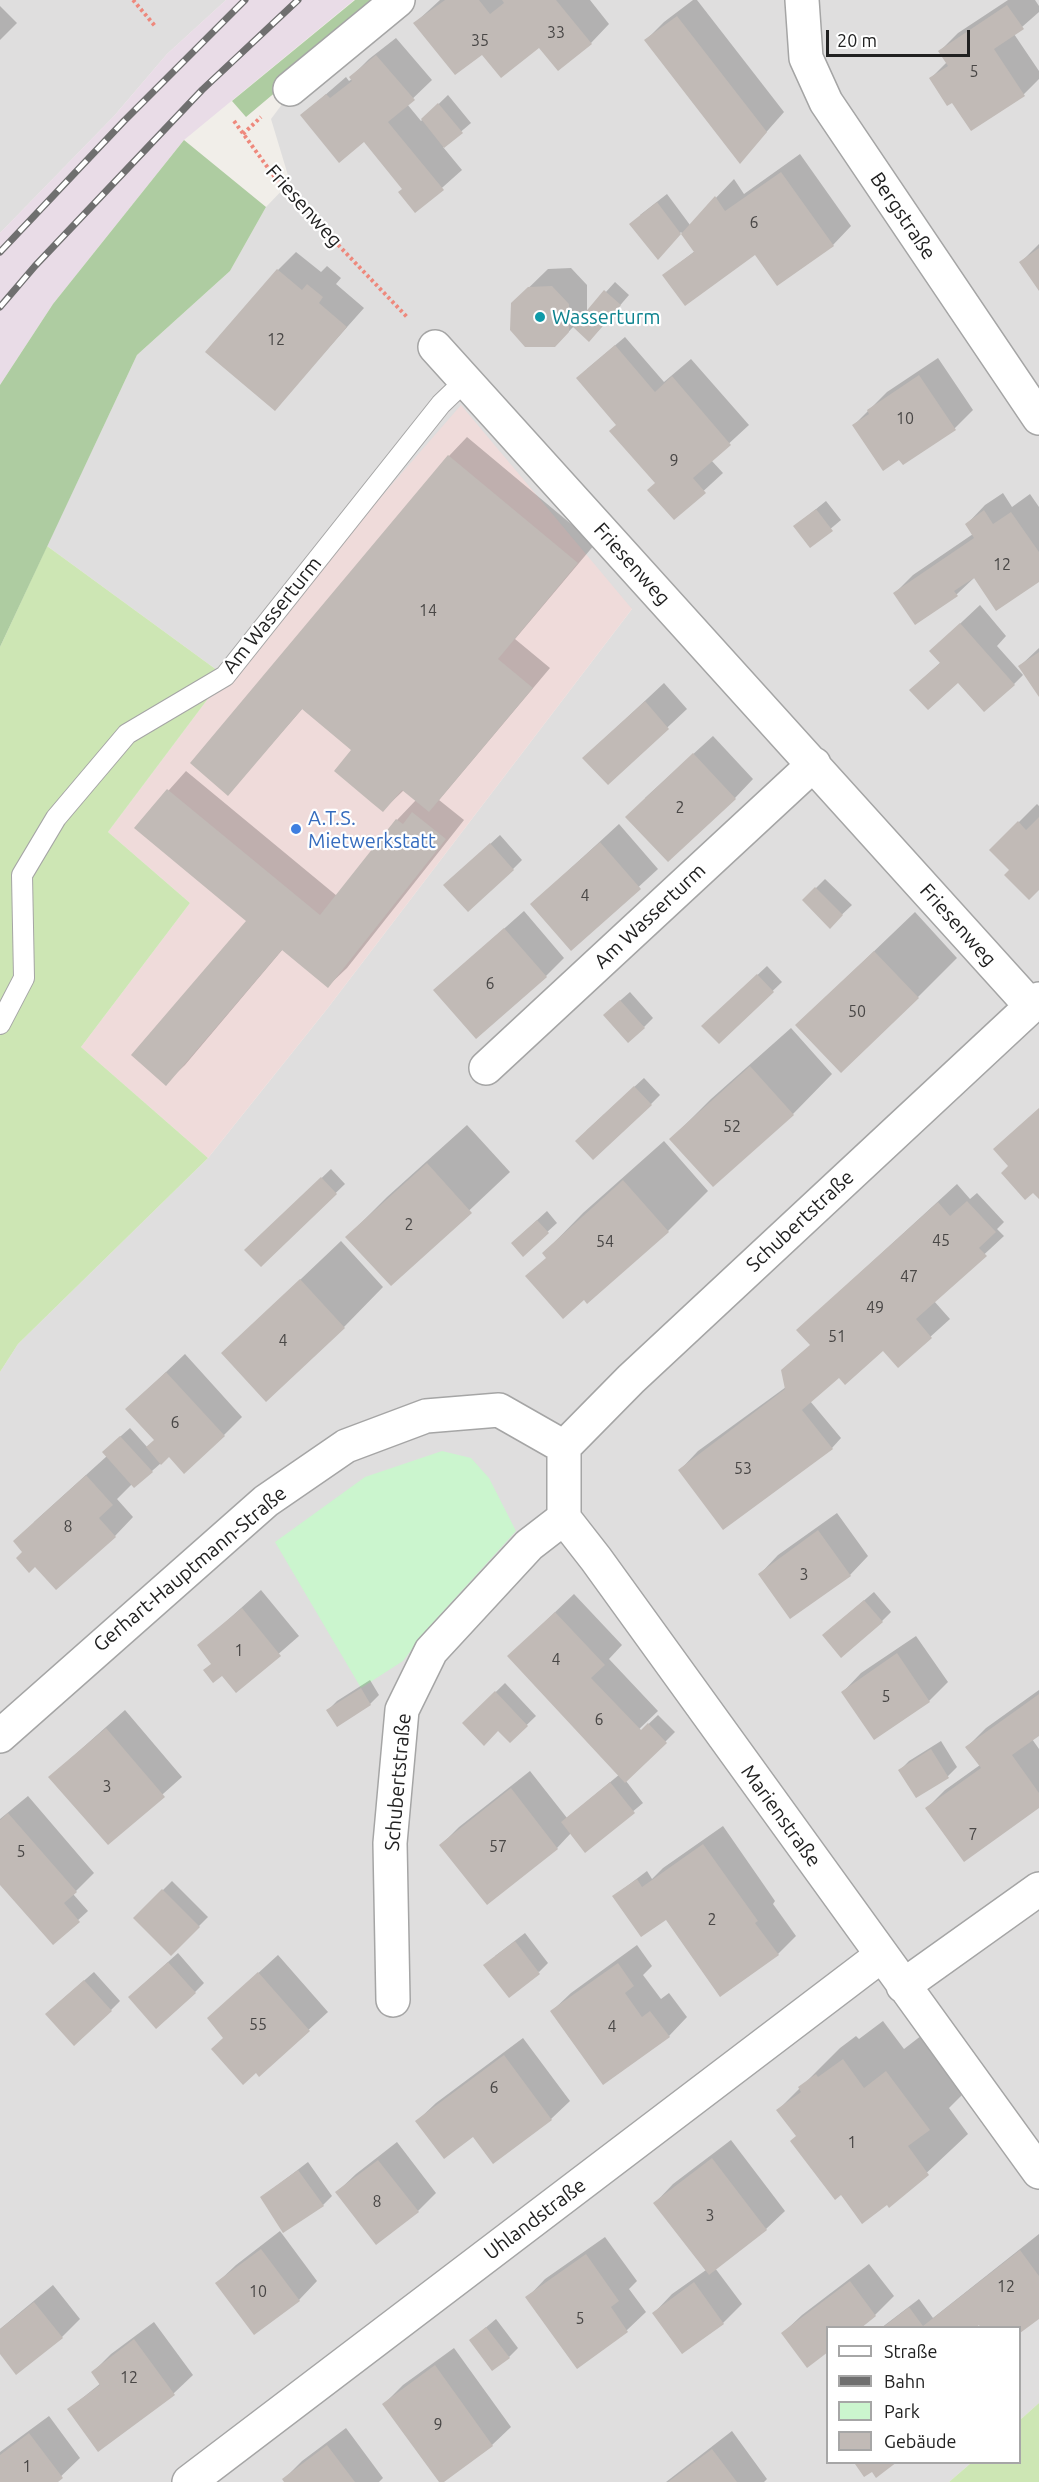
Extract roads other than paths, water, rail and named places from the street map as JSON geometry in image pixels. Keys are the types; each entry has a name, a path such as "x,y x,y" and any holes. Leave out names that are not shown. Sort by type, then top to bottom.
{"street":[{"path":"290,89 398,0"},
{"name":"Bergstraße","path":"802,0 801,14 806,58 826,102 1039,418"},
{"name":"Friesenweg","path":"435,347 1035,1003"},
{"name":"Am Wasserturm","path":"486,1068 814,764"},
{"name":"Schubertstraße","path":"564,1447 631,1379 1035,1003"},
{"name":"Gerhart-Hauptmann-Straße","path":"0,1736 266,1501 346,1446 426,1416 499,1410 564,1447"},
{"path":"564,1447 564,1518"},
{"name":"Schubertstraße","path":"393,2000 390,1843 402,1710 431,1651 529,1545 564,1518"},
{"name":"Marienstraße","path":"564,1518 1039,2172"},
{"path":"903,1986 1039,1889"},
{"name":"Uhlandstraße","path":"189,2482 882,1955"}],"lane":[{"name":"Am Wasserturm","path":"0,1024 24,978 22,875 56,818 127,734 225,676 441,404 466,380"}],"railway":[{"path":"0,252 124,121 245,0"},
{"path":"0,307 35,266 202,90 298,0"}],"place":[{"name":"Wasserturm","path":"540,317"},
{"name":"A.T.S. Mietwerkstatt","path":"296,829"}]}
